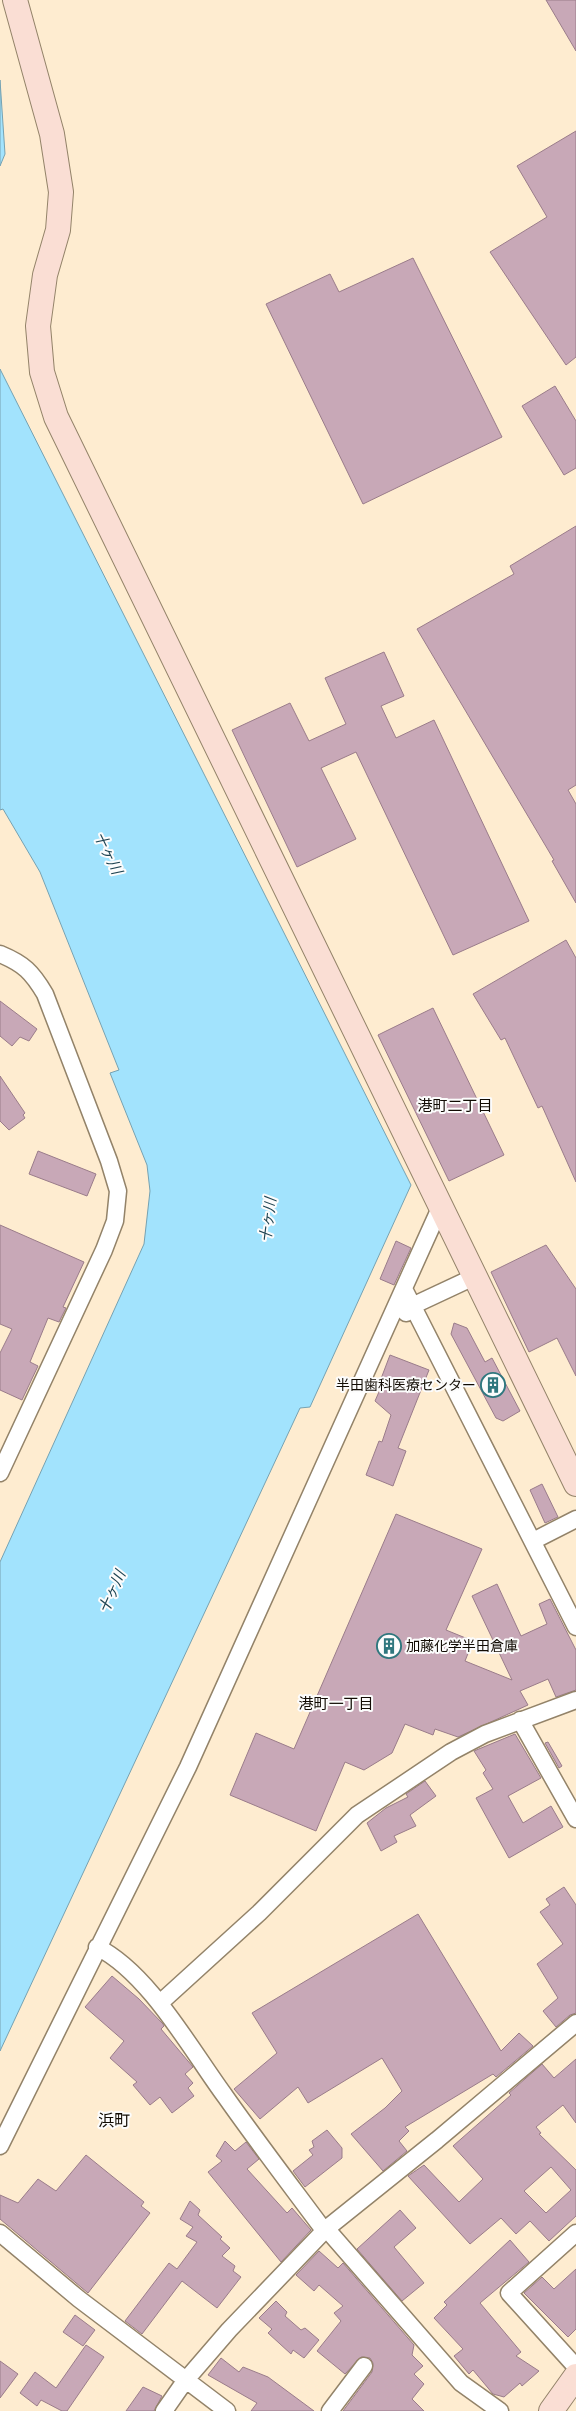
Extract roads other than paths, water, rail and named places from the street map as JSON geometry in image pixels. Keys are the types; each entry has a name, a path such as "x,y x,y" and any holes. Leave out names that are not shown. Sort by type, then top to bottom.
{"street":[{"path":"15,0 52,134 60,192 58,230 45,275 38,326 42,372 56,417 576,1484"},
{"path":"0,954 17,961 34,974 45,994 109,1161 118,1191 115,1222 104,1250 2,1465"},
{"path":"0,2146 97,1947 188,1767 440,1208"},
{"path":"382,1339 412,1306 474,1277"},
{"path":"404,1289 576,1627"},
{"path":"533,1541 576,1519"},
{"path":"160,2003 259,1913 357,1815 452,1752 520,1720 540,1715 576,1700"},
{"path":"520,1720 576,1820"},
{"path":"97,1947 112,1954 160,2003 224,2096 320,2225 326,2229 461,2383 500,2411"},
{"path":"164,2411 185,2380 286,2268 326,2229 437,2140 576,2023"},
{"path":"0,2233 79,2299 227,2411"},
{"path":"576,2233 509,2292 576,2367"},
{"path":"330,2411 364,2366"},
{"path":"551,2411 576,2376"}],"water":[{"path":"0,80 5,154 0,166"},
{"name":"十ヶ川","path":"0,369 411,1185 310,1407 300,1408 0,2051 0,1562 144,1244 150,1191 147,1165 110,1073 119,1070 40,872 3,809 0,810"}],"place":[{"name":"半田歯科医療センター","path":"493,1385"},
{"name":"加藤化学半田倉庫","path":"389,1646"}],"district":[{"name":"港町二丁目","path":"455,1106"},
{"name":"港町一丁目","path":"336,1704"},
{"name":"浜町","path":"114,2120"}]}
